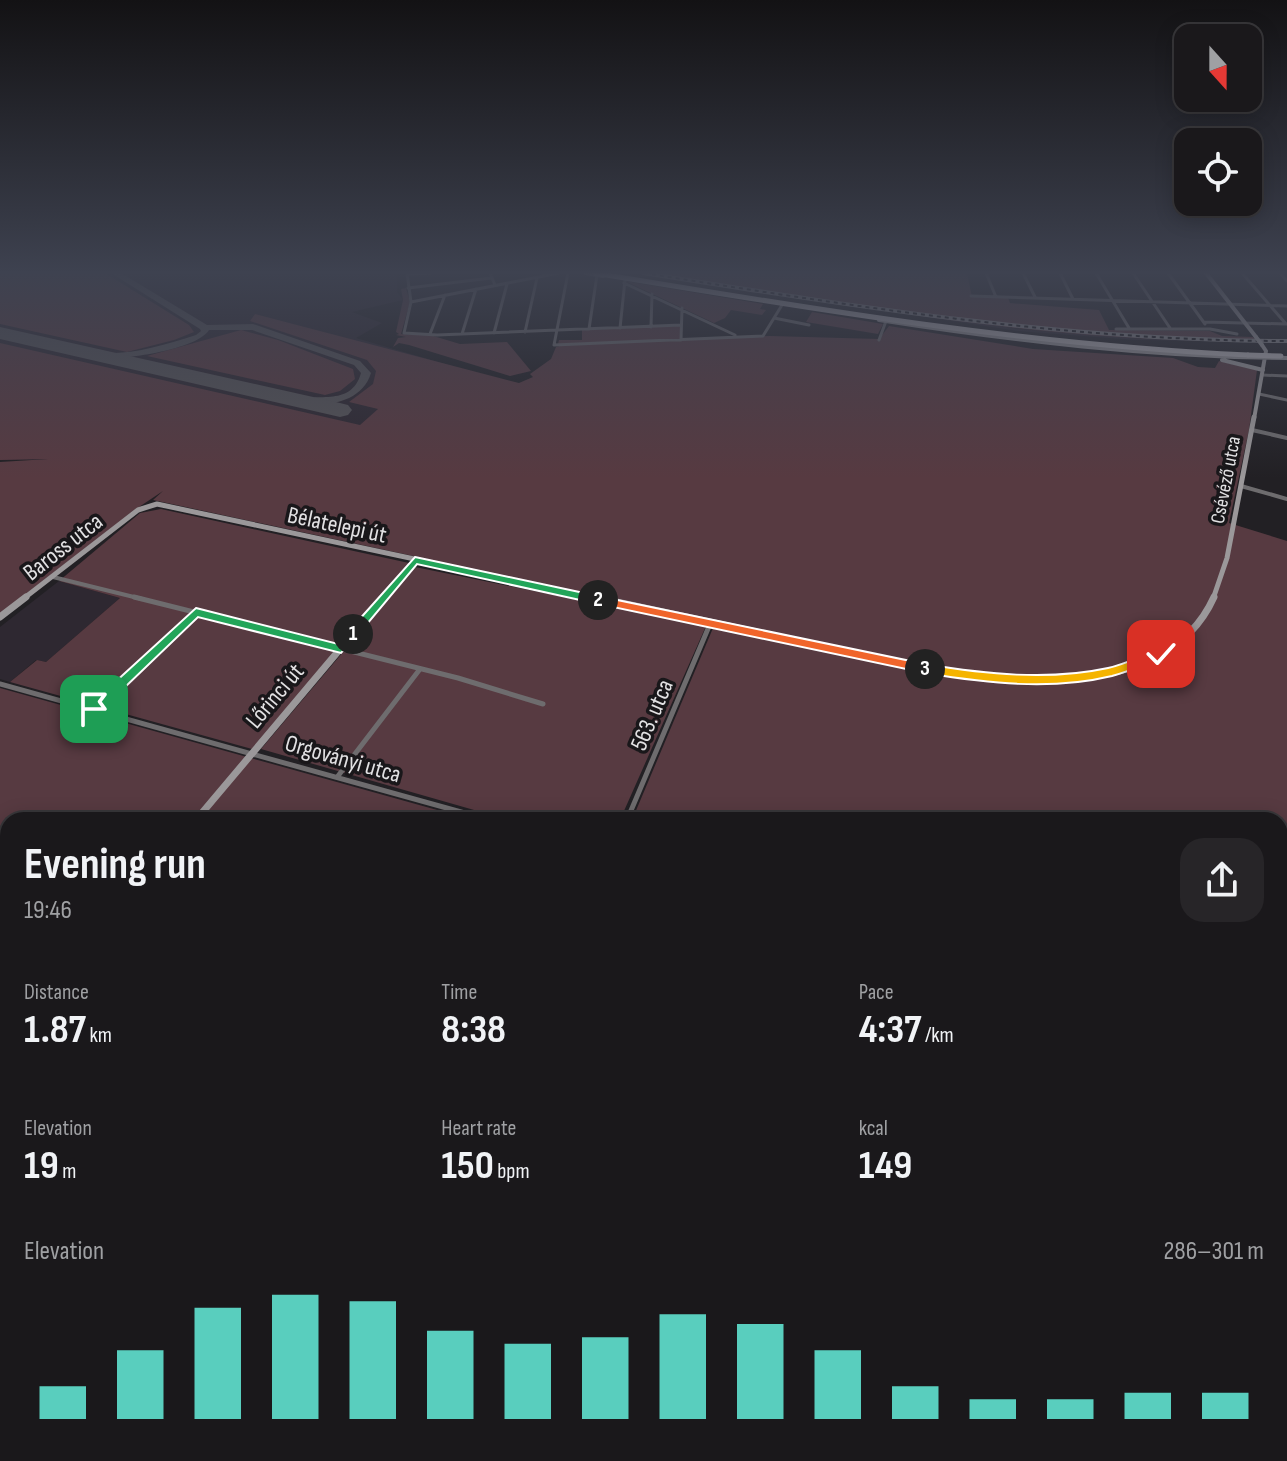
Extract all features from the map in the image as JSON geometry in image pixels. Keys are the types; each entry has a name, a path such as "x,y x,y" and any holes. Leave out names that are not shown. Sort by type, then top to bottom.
{"main road":[{"path":"1038,341 1143,351 1285,355"}],"street":[{"path":"555,341 554,345 651,341"},
{"path":"1031,341 1206,356 1264,359 1285,355"},
{"path":"1057,341 1250,356 1264,359 1287,376"},
{"path":"1258,341 1264,359"},
{"path":"1250,356 1241,362 1253,366 1264,359 1285,355"},
{"path":"1206,356 1250,356"},
{"name":"Csévéző utca","path":"1208,611 1224,573 1264,359"},
{"path":"1259,394 1287,400"},
{"path":"1252,430 1287,438"},
{"path":"1241,486 1287,499"},
{"name":"Bélatelepi út","path":"148,505 167,506 952,674 1037,681 1096,675 1147,660 1179,642 1208,611"},
{"name":"Baross utca","path":"0,617 148,505"},
{"name":"Lőrinci út","path":"203,812 415,560"},
{"path":"53,577 341,648 543,704"},
{"path":"94,709 196,612"},
{"name":"563. utca","path":"630,812 710,624"},
{"path":"338,776 420,669"},
{"name":"Orgoványi utca","path":"0,684 462,812"}],"shaded area":[{"path":"0,341 367,341 507,382 625,397 570,486 455,509 106,459 0,460"},
{"path":"78,341 169,341 127,352"},
{"path":"201,341 281,341 353,369 355,379 340,391 325,395 147,356"},
{"path":"311,341 359,341 519,383 533,377 530,374 551,359 556,347 651,341 984,341 1033,349 1173,358 1198,367 1215,368 1219,361 1257,370 1249,430 1229,523 1287,541 1287,812 635,812 716,621 153,500 163,491 0,614 0,462 48,459 0,460 0,343 360,425 378,409 349,402 373,384 376,371 367,360"},
{"path":"396,341 507,342 531,371 510,376 409,345 399,343 393,347"},
{"path":"559,341 627,341 558,344"},
{"path":"161,509 409,563 252,749 10,682 37,660 46,662 120,598 59,581 140,513"},
{"path":"415,567 706,626 624,812 481,812 261,749"},
{"path":"59,581 120,598 46,662 36,660 10,682 0,679 0,627"},
{"path":"0,688 444,812 0,812"}],"taxiway":[{"path":"99,356 137,354 185,341"},
{"path":"294,341 357,363 366,373 363,384 341,398 298,401"}],"runway":[{"path":"36,341 340,410"}],"route":[{"path":"94,709 196,612 341,648 415,560 966,676 1022,681 1082,677 1123,668 1161,654"}]}
